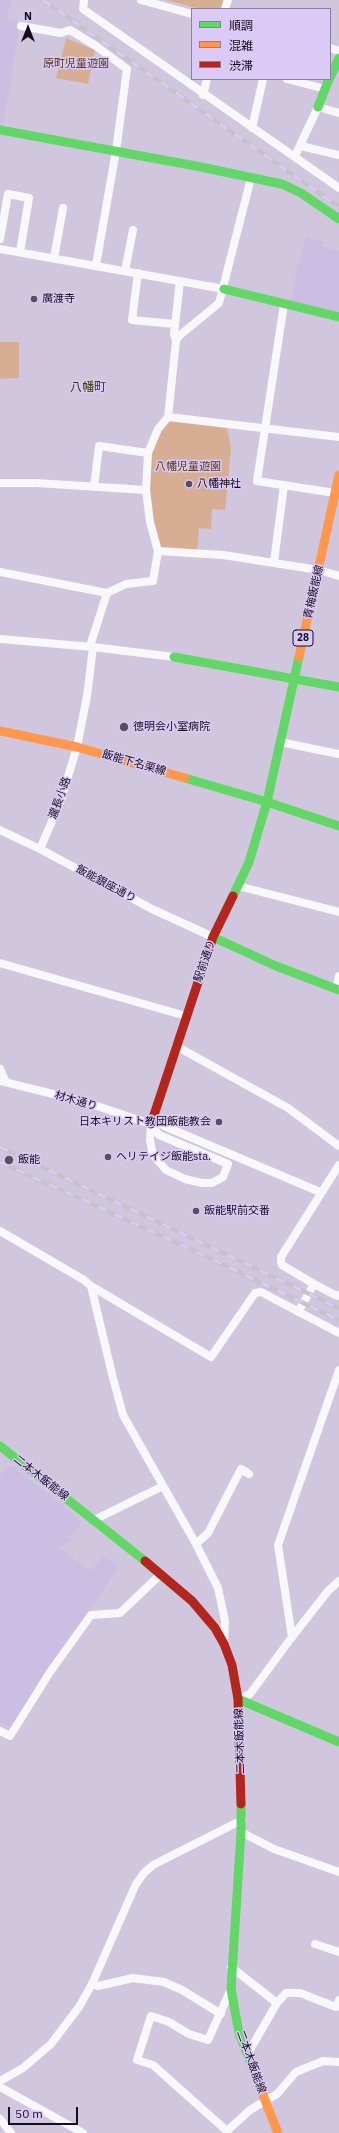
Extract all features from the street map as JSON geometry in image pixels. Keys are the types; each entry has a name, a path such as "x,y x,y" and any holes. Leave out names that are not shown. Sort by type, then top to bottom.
{"main road":[{"path":"331,76 339,58"},
{"path":"318,107 329,80"},
{"path":"0,130 116,151 251,178 292,188 339,219"},
{"path":"224,289 339,317"},
{"name":"青梅飯能線","path":"267,802 336,498 339,475"},
{"path":"174,658 339,687"},
{"name":"飯能下名栗線","path":"0,731 77,747 267,802 339,826"},
{"name":"駅前通り","path":"152,1121 213,937 238,886 256,843 267,802"},
{"path":"213,937 276,966 337,989"},
{"name":"二本木飯能線","path":"0,1446 192,1600 206,1616 224,1644 232,1665 238,1700 242,1820 231,1967 232,1989 239,2033 278,2133"},
{"path":"238,1700 339,1742"}],"street":[{"path":"84,0 83,9 203,95 295,156 339,188"},
{"path":"141,0 191,14"},
{"path":"21,26 61,33 70,30 127,68 116,151 96,265"},
{"path":"203,95 207,80"},
{"path":"252,128 263,80"},
{"path":"291,80 325,89"},
{"path":"295,156 318,107 339,113"},
{"path":"301,146 339,155"},
{"path":"176,341 179,336 214,308 224,289 251,178"},
{"path":"0,239 8,194 29,198 20,252"},
{"path":"54,258 63,208"},
{"path":"126,271 132,230"},
{"path":"0,249 224,289"},
{"path":"138,273 132,320 175,324"},
{"path":"0,572 107,593 126,584 153,581 158,550 150,522 146,490 148,453 158,428 168,417 176,341 174,334 180,281"},
{"path":"284,304 257,481 284,485 336,498"},
{"path":"168,417 339,437"},
{"path":"94,487 99,446 148,453"},
{"path":"0,483 36,483 146,490"},
{"path":"274,562 284,485"},
{"path":"158,550 217,554 274,562 319,570 339,576"},
{"name":"瀧長小路","path":"40,849 61,800 77,747 87,696 91,647 107,593"},
{"path":"0,639 91,647 174,658"},
{"path":"280,742 339,754"},
{"name":"飯能銀座通り","path":"0,830 40,849 152,908 213,937"},
{"path":"238,886 339,912"},
{"path":"0,963 186,1016"},
{"path":"337,989 339,976"},
{"path":"176,1046 288,1108 339,1146"},
{"path":"0,1069 3,1081"},
{"name":"材木通り","path":"3,1081 152,1121"},
{"path":"152,1121 160,1135 228,1164 223,1177 212,1183 202,1184 185,1179 166,1170 153,1155 150,1140 152,1121"},
{"path":"152,1121 320,1192"},
{"path":"339,1165 320,1192 281,1257 282,1265 314,1284 337,1296 339,1295"},
{"path":"0,1231 62,1266 91,1286 211,1357 255,1293 261,1292 339,1333"},
{"path":"298,1312 314,1284"},
{"path":"91,1286 112,1378 123,1415 196,1544 218,1588 225,1621 224,1644"},
{"path":"292,1637 278,1545 339,1370"},
{"path":"196,1544 208,1533 241,1470 249,1474"},
{"path":"94,1520 163,1486"},
{"path":"0,1731 10,1736 50,1672 91,1615 120,1613 161,1574"},
{"path":"238,1700 250,1694 328,1591 339,1581"},
{"path":"0,2081 23,2068 51,2044 79,2007 92,1984 136,1884 144,1873 153,1864 242,1820"},
{"path":"241,1832 274,1849 339,1872"},
{"path":"315,1944 339,1952"},
{"path":"231,1967 277,2003"},
{"path":"92,1984 98,1986 133,1978 164,1982 182,1990 221,2014"},
{"path":"232,1989 208,2040 189,2034 168,2022 151,2016 137,2060 152,2065 227,2131 250,2110 277,2094 296,2072 323,2061 339,2062"},
{"path":"247,2054 277,2003 286,1993 300,1993 336,2007 339,2000"},
{"path":"0,2087 83,2133"},
{"path":"0,2119 11,2133"}],"shaded area":[{"path":"0,0 11,0 6,19 20,23 3,125 0,125"},
{"path":"306,237 323,242 322,246 339,251 339,312 291,301 295,276"},
{"path":"11,1465 80,1519 80,1527 69,1536 72,1540 59,1548 91,1571 103,1556 118,1567 14,1729 0,1723 0,1475"}],"green space":[{"path":"166,0 223,0 221,8 196,8"},
{"name":"原町児童遊園","path":"66,38 95,50 88,84 56,78"},
{"path":"0,342 19,342 19,378 0,379"},
{"name":"八幡児童遊園","path":"168,417 226,423 231,449 225,510 212,509 211,529 199,528 197,552 158,551 150,522 148,453"}],"railway":[{"path":"43,0 339,207"},
{"path":"0,1147 339,1308"},
{"path":"0,1162 203,1255 339,1320"}],"traffic: fast":[{"path":"331,76 339,58"},
{"path":"318,107 329,80"},
{"path":"0,130 196,166 282,184 301,193 339,219"},
{"path":"224,289 339,317"},
{"path":"174,657 339,687"},
{"path":"185,778 267,802 299,657"},
{"path":"233,896 249,862 267,802 339,826"},
{"path":"213,937 276,966 339,990"},
{"path":"0,1446 145,1561"},
{"path":"238,1699 339,1742"},
{"path":"241,1804 241,1832 231,1989 239,2033 254,2072"}],"traffic: slow":[{"path":"299,657 339,475"},
{"path":"0,731 77,747 185,778"},
{"path":"254,2072 278,2133"}],"traffic: jam":[{"path":"151,1124 213,937 233,896"},
{"path":"145,1561 192,1601 215,1628 224,1644 232,1665 238,1699 241,1804"}],"place":[{"name":"廣渡寺","path":"34,299"},
{"name":"八幡神社","path":"189,484"},
{"name":"徳明会小室病院","path":"124,727"},
{"name":"日本キリスト教団飯能教会","path":"219,1122"},
{"name":"ヘリテイジ飯能sta.","path":"108,1157"},
{"name":"飯能","path":"9,1160"},
{"name":"飯能駅前交番","path":"196,1211"}],"district":[{"name":"八幡町","path":"88,388"}]}
